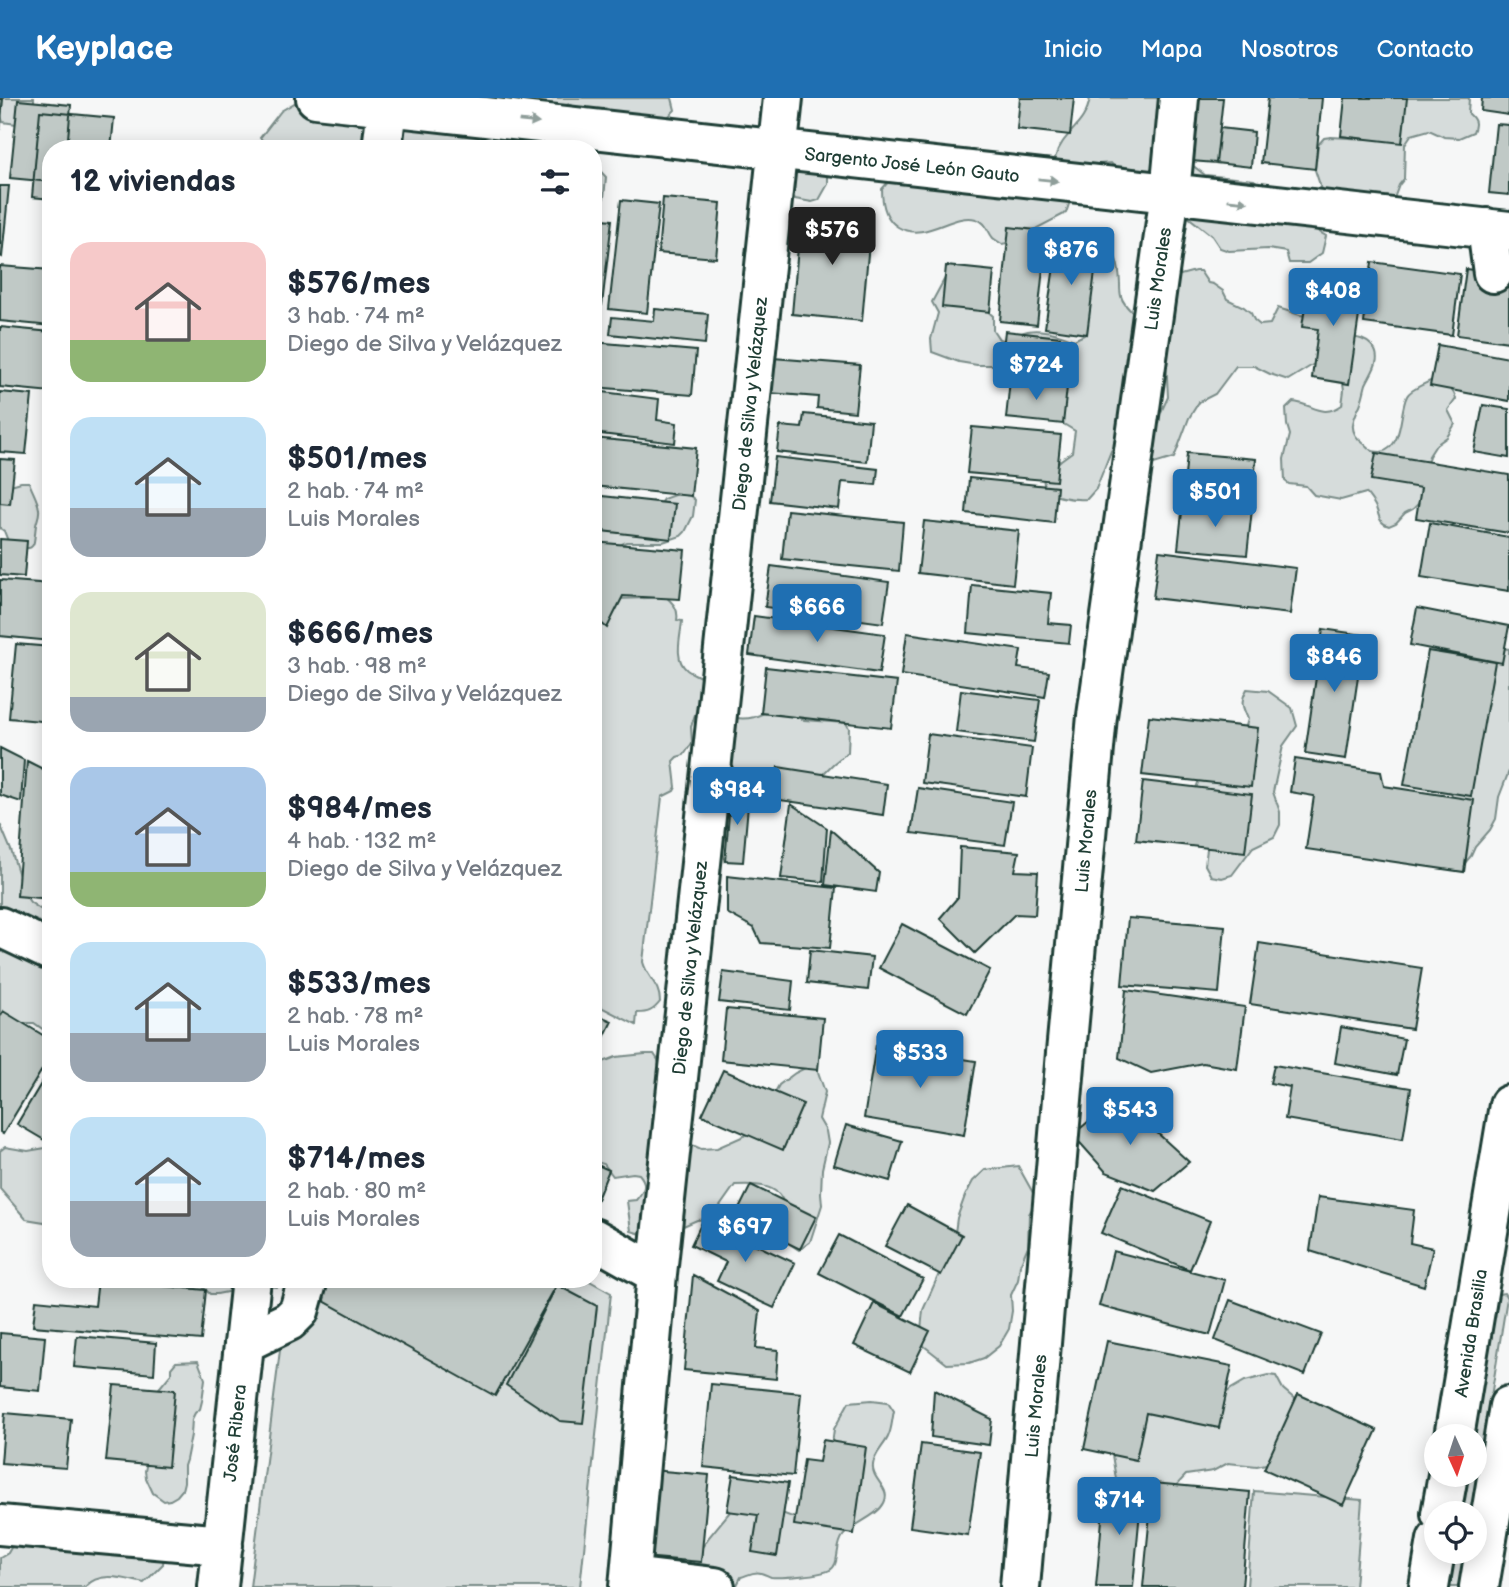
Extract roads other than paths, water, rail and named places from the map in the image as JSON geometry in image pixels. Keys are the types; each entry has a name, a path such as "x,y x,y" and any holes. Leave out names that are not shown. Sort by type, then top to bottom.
{"street":[{"name":"Sargento José León Gauto","path":"316,98 388,102 778,149 1498,229"},
{"name":"Diego de Silva y Velázquez","path":"629,1582 657,1273 783,98"},
{"name":"Luis Morales","path":"1020,1587 1097,716 1170,193 1179,98"},
{"path":"383,140 388,102"},
{"path":"1493,272 1498,229"},
{"path":"0,927 42,947"},
{"name":"Avenida Brasilia","path":"1457,1424 1499,1230 1509,1105"},
{"path":"602,1243 657,1273"},
{"name":"José Ribera","path":"218,1587 250,1288"},
{"path":"244,1343 289,1321 299,1311 305,1288"},
{"path":"1479,1587 1509,1405"},
{"path":"0,1525 223,1545"},
{"path":"1429,1587 1433,1564"},
{"path":"629,1582 715,1587"}]}
